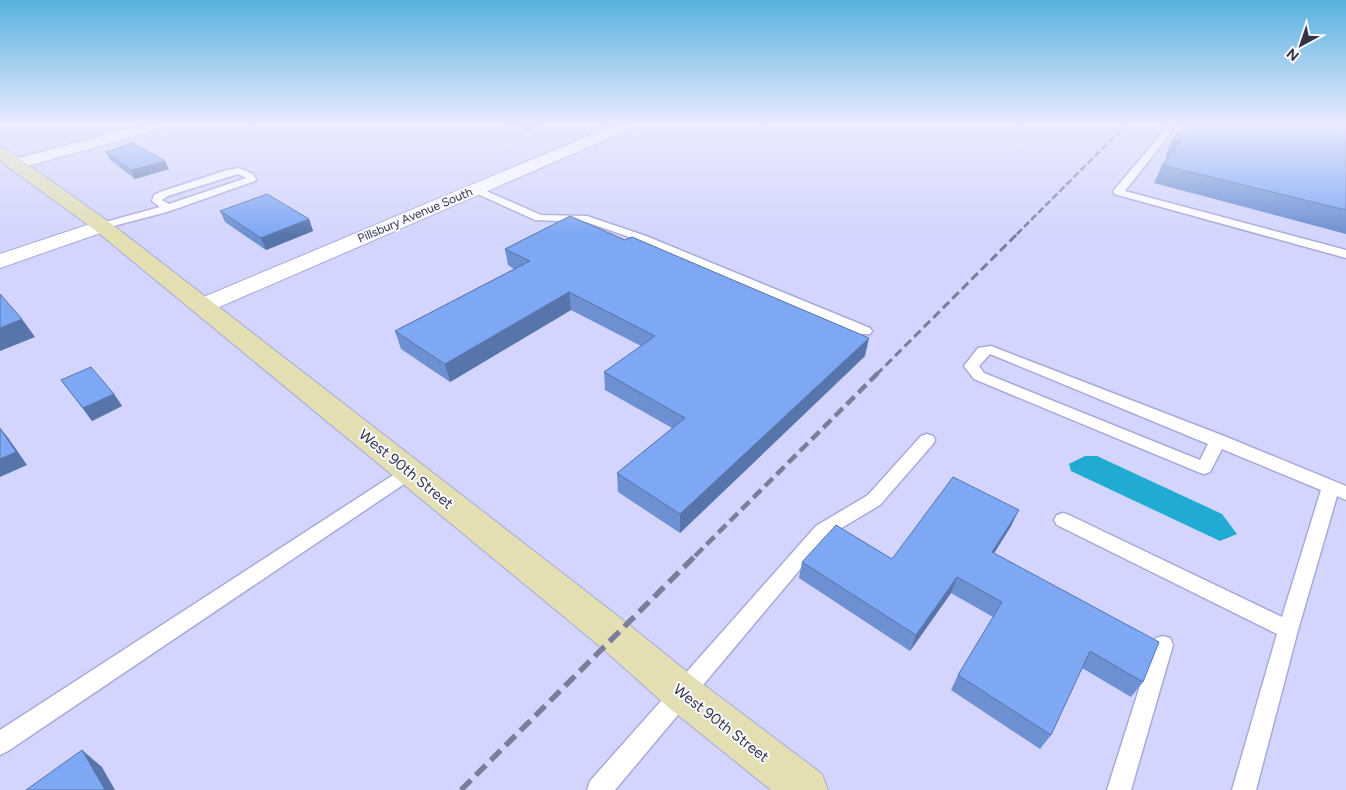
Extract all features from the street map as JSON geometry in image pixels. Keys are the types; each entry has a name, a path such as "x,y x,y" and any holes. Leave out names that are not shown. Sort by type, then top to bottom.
{"street":[{"name":"West 90th Street","path":"12,162 102,226 615,636 682,693 806,790"},
{"name":"Pillsbury Avenue South","path":"202,306 541,162"},
{"path":"0,261 102,226"}],"lane":[{"path":"1143,162 1118,192 1346,254"},
{"path":"102,226 168,208 246,182 251,179 250,176 239,171 230,172 158,197 157,201 168,208"},
{"path":"475,190 539,218 587,219 642,238 865,331"},
{"path":"1218,440 1204,468 979,376 971,366 983,351 991,350 1218,440 1339,490 1288,630 1244,790"},
{"path":"599,790 822,531 874,500 927,440"},
{"path":"0,743 410,472"},
{"path":"1063,520 1288,630"},
{"path":"1119,790 1163,645"}],"water":[{"path":"1085,456 1097,456 1222,514 1237,534 1220,541 1071,471 1069,464"}],"building":[{"path":"120,162 162,162 131,170"},
{"path":"1164,162 1346,162 1346,210 1162,165"},
{"path":"267,194 309,219 261,238 220,211"},
{"path":"570,216 625,240 632,237 869,338 680,514 617,473 685,418 604,372 655,336 569,292 445,364 395,331 530,261 505,249"},
{"path":"0,294 22,319 0,328"},
{"path":"91,367 114,394 83,408 61,380"},
{"path":"0,428 16,452 0,459"},
{"path":"953,477 1019,510 992,552 1159,642 1143,682 1090,651 1051,735 958,675 1002,602 957,577 916,635 802,562 836,525 892,559"},
{"path":"82,750 105,790 26,790"}],"railway":[{"path":"461,790 1089,162"}]}
